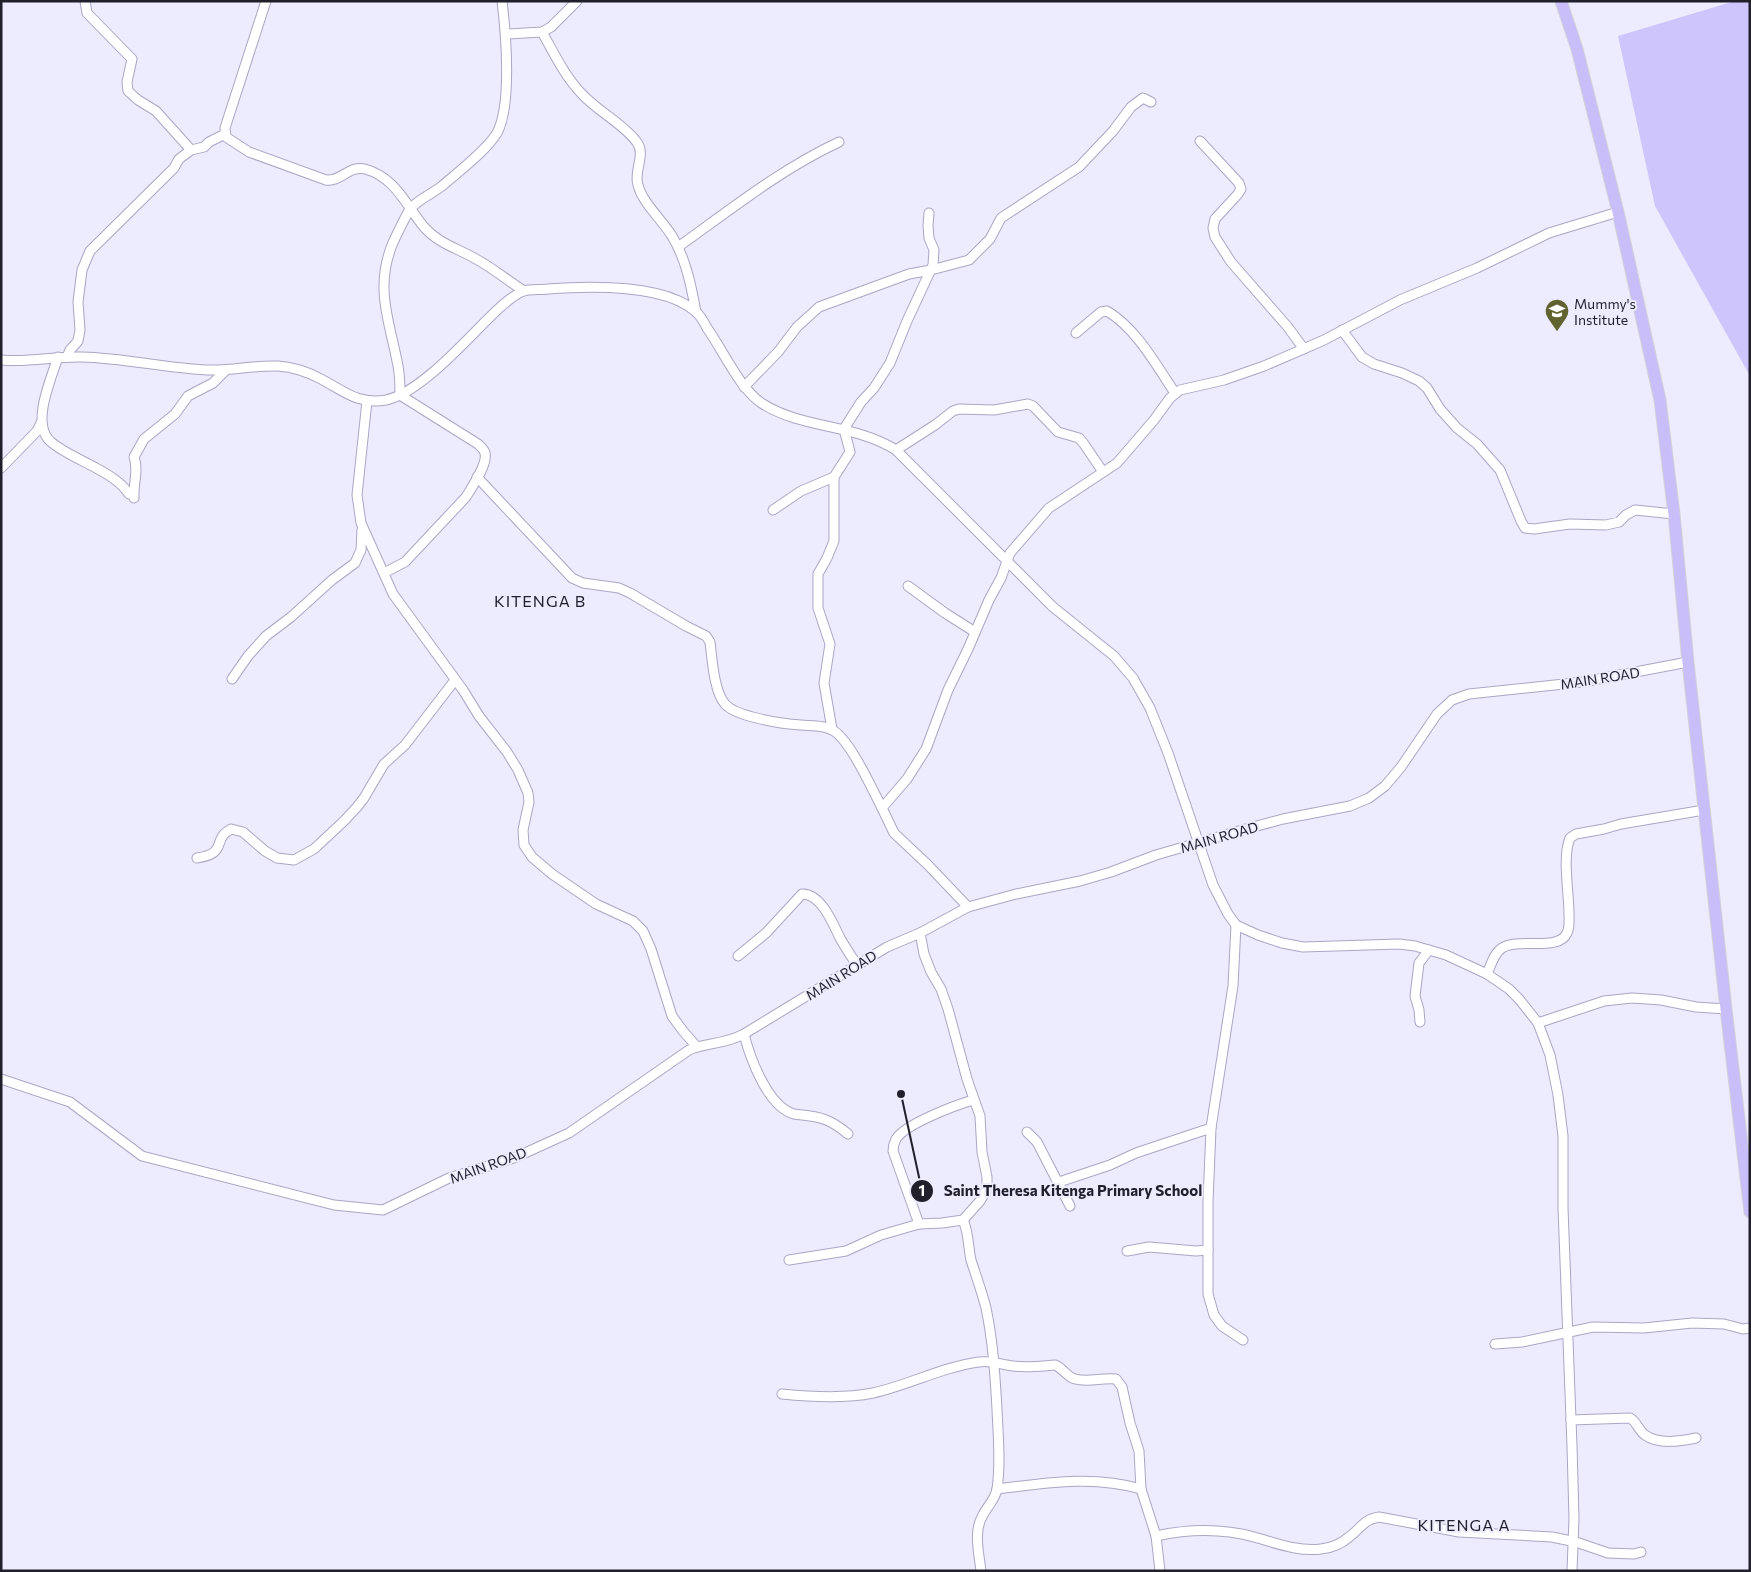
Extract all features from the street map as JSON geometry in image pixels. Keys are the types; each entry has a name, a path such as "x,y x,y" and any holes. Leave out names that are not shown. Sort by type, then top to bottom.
{"main road":[{"path":"1561,1 1578,48 1618,212 1660,400 1750,1212"}],"street":[{"path":"85,1 88,13 132,59 127,82 128,91 138,100 156,111 191,150"},
{"path":"1,468 37,431 41,422 46,394 63,357 78,341 80,330 78,302 82,270 90,252 174,168 179,159 191,150 204,147 224,134 266,1"},
{"path":"400,395 398,362 388,326 384,299 385,270 392,245 410,208 441,186 489,144 502,121 505,103 506,34 502,1"},
{"path":"506,34 542,32 551,27 577,1"},
{"path":"542,32 568,78 581,94 636,141 640,148 637,178 640,192 678,247 689,278 696,312 744,387 758,400 779,413 881,440 896,450 1053,607 1114,656 1133,678 1150,708 1168,753 1199,842 1202,856 1214,885 1228,914 1236,925 1266,938 1302,947 1399,944 1446,955 1487,974 1519,999 1538,1023 1550,1055 1558,1094 1563,1136 1563,1208 1571,1420 1572,1571"},
{"path":"744,387 778,352 797,327 819,307 909,274 969,260 990,239 1001,218 1079,167 1113,131 1132,107 1143,98 1151,102"},
{"path":"224,134 230,141 249,152 326,180 338,179 354,169 362,168 373,172 386,179 397,189 424,226 441,241 476,259 524,291"},
{"path":"1200,141 1238,183 1241,189 1215,219 1215,237 1231,262 1287,326 1304,349"},
{"path":"678,247 768,181 791,169 813,154 839,142"},
{"path":"832,730 824,683 830,644 818,608 818,574 834,541 834,477 850,452 844,429 861,402 878,383 890,364 907,321 931,270 935,257 929,238 929,212"},
{"path":"882,808 907,779 926,749 948,690 989,600 1002,578 1010,553 1017,543 1028,534 1049,508 1125,455 1175,393 1187,388 1205,386 1224,380 1304,349 1392,304 1476,268 1549,233 1618,212"},
{"path":"1,360 13,361 63,357 98,358 206,370 279,366 294,368 320,378 342,392 367,401 385,400 400,395 419,383 495,312 524,291 569,288 624,288 649,292 676,300 696,312"},
{"path":"1076,333 1101,312 1107,311 1114,315 1149,354 1175,393"},
{"path":"1342,330 1362,357 1374,364 1419,381 1427,388 1440,409 1457,428 1477,444 1500,470 1525,528 1534,529 1570,524 1606,526 1618,522 1635,510 1674,514"},
{"path":"41,422 43,432 50,442 123,485 131,496 138,467 134,457 144,439 175,414 188,396 213,384 226,370"},
{"path":"384,573 405,562 466,496 485,459 483,449 400,395"},
{"path":"232,678 266,636 355,563 361,550 361,523 357,495 367,401"},
{"path":"896,450 953,411 959,409 994,410 1028,404 1033,406 1058,432 1079,438 1103,472"},
{"path":"477,477 572,578 583,582 619,588 706,636 710,642 720,696 725,706 738,713 773,722 817,726 832,730 839,735 861,766 894,833 928,865 968,908"},
{"path":"773,510 801,491 834,477"},
{"path":"361,523 390,589 401,607 464,690 479,716 507,752 518,770 528,793 529,802 524,830 524,845 532,857 552,874 596,904 633,921 643,931 651,949 672,1016 697,1047"},
{"path":"908,586 975,632"},
{"name":"MAIN ROAD","path":"1,1080 70,1102 142,1156 334,1205 383,1210 449,1178 514,1158 569,1132 689,1050 731,1041 770,1020 887,947 920,933 968,908 1016,894 1112,872 1156,855 1199,842 1282,819 1350,806 1369,798 1384,786 1401,767 1437,714 1452,700 1469,694 1583,682 1688,662"},
{"path":"197,858 216,852 225,832 230,828 243,832 265,851 277,858 294,860 314,849 357,807 384,764 412,735 455,680"},
{"path":"1487,974 1497,953 1509,944 1560,941 1567,935 1569,908 1565,851 1570,838 1576,834 1631,822 1704,810"},
{"path":"738,956 766,933 802,894 807,894 816,899 824,908 857,964"},
{"path":"1236,925 1231,1000 1212,1128 1208,1294 1214,1314 1222,1326 1243,1340"},
{"path":"789,1260 846,1251 881,1235 919,1224 942,1224 963,1220 980,1201 986,1189 987,1176 982,1152 980,1116 973,1100 948,1009 924,954 920,933"},
{"path":"1420,1022 1420,1010 1415,996 1419,963 1429,950"},
{"path":"1538,1023 1588,1005 1632,998 1660,1000 1696,1007 1726,1008"},
{"path":"744,1034 748,1051 756,1069 774,1100 783,1109 794,1114 824,1118 848,1134"},
{"path":"919,1224 893,1151 896,1139 904,1131 928,1118 956,1105 973,1100"},
{"path":"1059,1182 1110,1165 1136,1153 1212,1128"},
{"path":"1027,1132 1037,1142 1070,1206"},
{"path":"963,1220 992,1340 999,1455 997,1489 994,1500 982,1515 979,1527 978,1543 981,1571"},
{"path":"1128,1250 1149,1247 1196,1251 1208,1250"},
{"path":"1495,1344 1522,1342 1593,1327 1644,1328 1680,1323 1724,1324 1743,1329 1750,1328"},
{"path":"782,1394 843,1397 873,1393 952,1368 979,1362 1013,1366 1055,1366 1060,1367 1070,1378 1083,1381 1116,1379 1122,1387 1130,1423 1139,1451 1141,1488 1156,1536 1160,1571"},
{"path":"1571,1420 1630,1418 1650,1438 1662,1441 1681,1441 1696,1438"},
{"path":"997,1489 1084,1480 1126,1484 1141,1488"},
{"path":"1156,1536 1185,1531 1216,1530 1254,1537 1286,1546 1309,1550 1321,1549 1341,1543 1367,1520 1379,1517 1459,1532 1552,1537 1573,1541 1608,1553 1634,1554 1642,1552"}],"shaded area":[{"path":"1735,1 1750,1 1750,376 1655,206 1618,36"}],"place":[{"name":"Mummy's Institute","path":"1557,332"},
{"name":"Saint Theresa Kitenga Primary School","path":"901,1094"}],"district":[{"name":"KITENGA B","path":"540,600"},
{"name":"KITENGA A","path":"1464,1524"}]}
